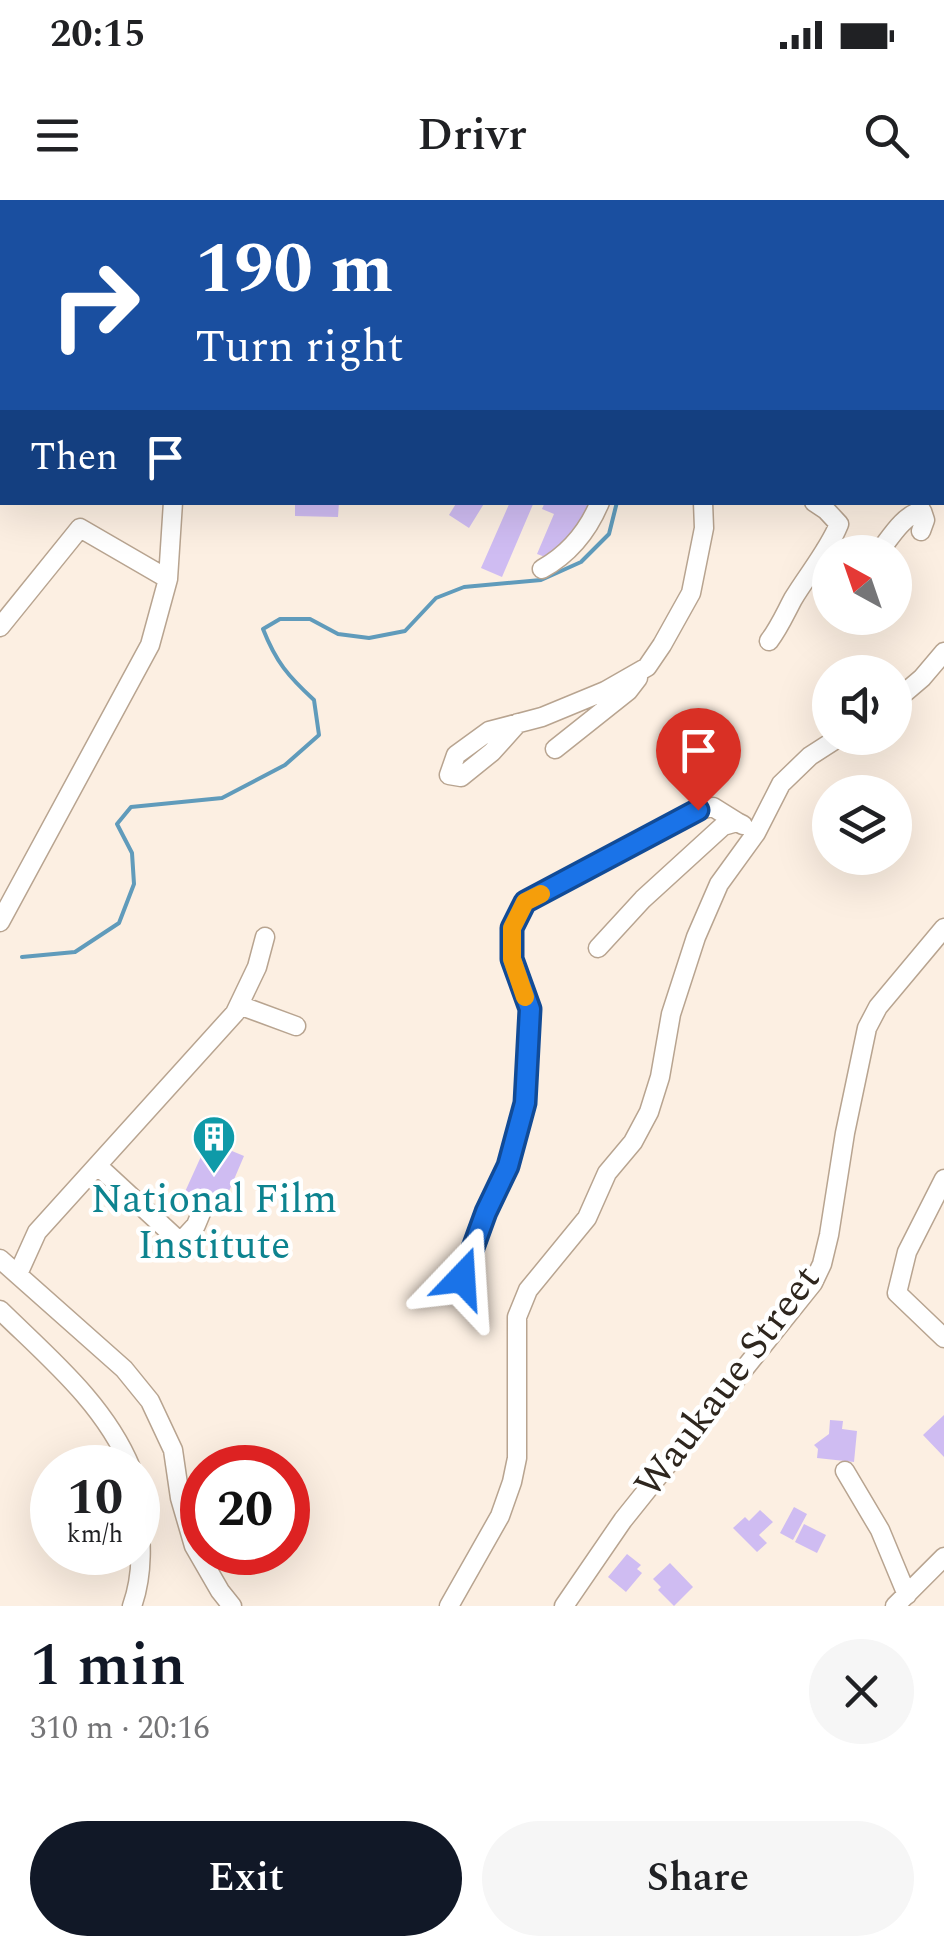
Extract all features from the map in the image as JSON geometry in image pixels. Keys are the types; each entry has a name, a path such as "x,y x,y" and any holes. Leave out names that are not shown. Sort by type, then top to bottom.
{"street":[{"path":"0,922 150,645 168,579 173,505"},
{"path":"542,569 580,539 598,505"},
{"path":"555,749 628,691 662,645 691,593 704,528 702,505"},
{"path":"818,505 839,524 833,535"},
{"path":"892,535 914,512 922,511 925,520 921,531"},
{"path":"0,627 80,528 168,579"},
{"path":"770,641 812,570"},
{"path":"912,687 944,652"},
{"path":"518,723 605,691 647,667"},
{"path":"449,1606 500,1516 512,1482 517,1458 517,1317 522,1303 528,1290 586,1218 607,1172 632,1142 649,1112 672,1014 696,938 719,884 756,834 781,784 812,755"},
{"path":"462,1278 508,1166 525,1103 530,1009 512,959 512,928 525,902 698,810 713,807 756,834"},
{"path":"598,948 643,899 723,826 738,822"},
{"name":"Waukaue Street","path":"564,1606 623,1520 813,1283 829,1235 867,1028 878,1007 944,928"},
{"path":"18,1274 37,1232 235,1013 257,966 264,937"},
{"path":"239,1005 296,1026"},
{"path":"98,1166 176,1238 184,1238 202,1213"},
{"path":"944,1179 907,1252 897,1292 944,1338"},
{"path":"0,1258 124,1369 150,1400 173,1450 180,1498 194,1546 232,1606"},
{"path":"0,1310 75,1384 115,1433 120,1445"},
{"path":"845,1472 880,1530 901,1600 944,1557"},
{"path":"132,1606 139,1575"}],"building":[{"path":"295,505 339,505 338,517 295,516"},
{"path":"455,505 483,505 469,528 449,515"},
{"path":"509,505 533,505 502,577 481,568"},
{"path":"544,505 588,505 574,538 548,558 537,554 554,514 542,509"},
{"name":"National Film Institute","path":"208,1141 244,1156 221,1210 184,1194"},
{"path":"944,1415 944,1457 923,1435"},
{"path":"830,1420 843,1421 842,1429 857,1431 854,1462 817,1458 814,1445 829,1434"},
{"path":"794,1507 807,1514 793,1540 780,1533"},
{"path":"760,1510 773,1522 759,1535 767,1543 757,1552 733,1528 745,1517 749,1521"},
{"path":"804,1524 826,1535 817,1553 795,1542"},
{"path":"627,1554 641,1565 637,1569 642,1573 626,1592 608,1577"},
{"path":"670,1563 693,1587 674,1606 653,1579"}],"waterway":[{"path":"22,957 75,952 119,923 134,884 132,853 117,824 131,807 222,798 285,765 319,735 314,700 284,668 263,629 280,619 310,619 338,634 369,638 405,631 436,598 464,587 541,580 581,562 609,534 616,505"}],"slow traffic":[{"path":"525,997 512,959 512,928 525,902 541,894"}],"place":[{"name":"National Film Institute","path":"214,1175"}],"route":[{"path":"462,1278 508,1166 525,1103 530,1009 512,959 512,928 525,902 698,810"}]}
